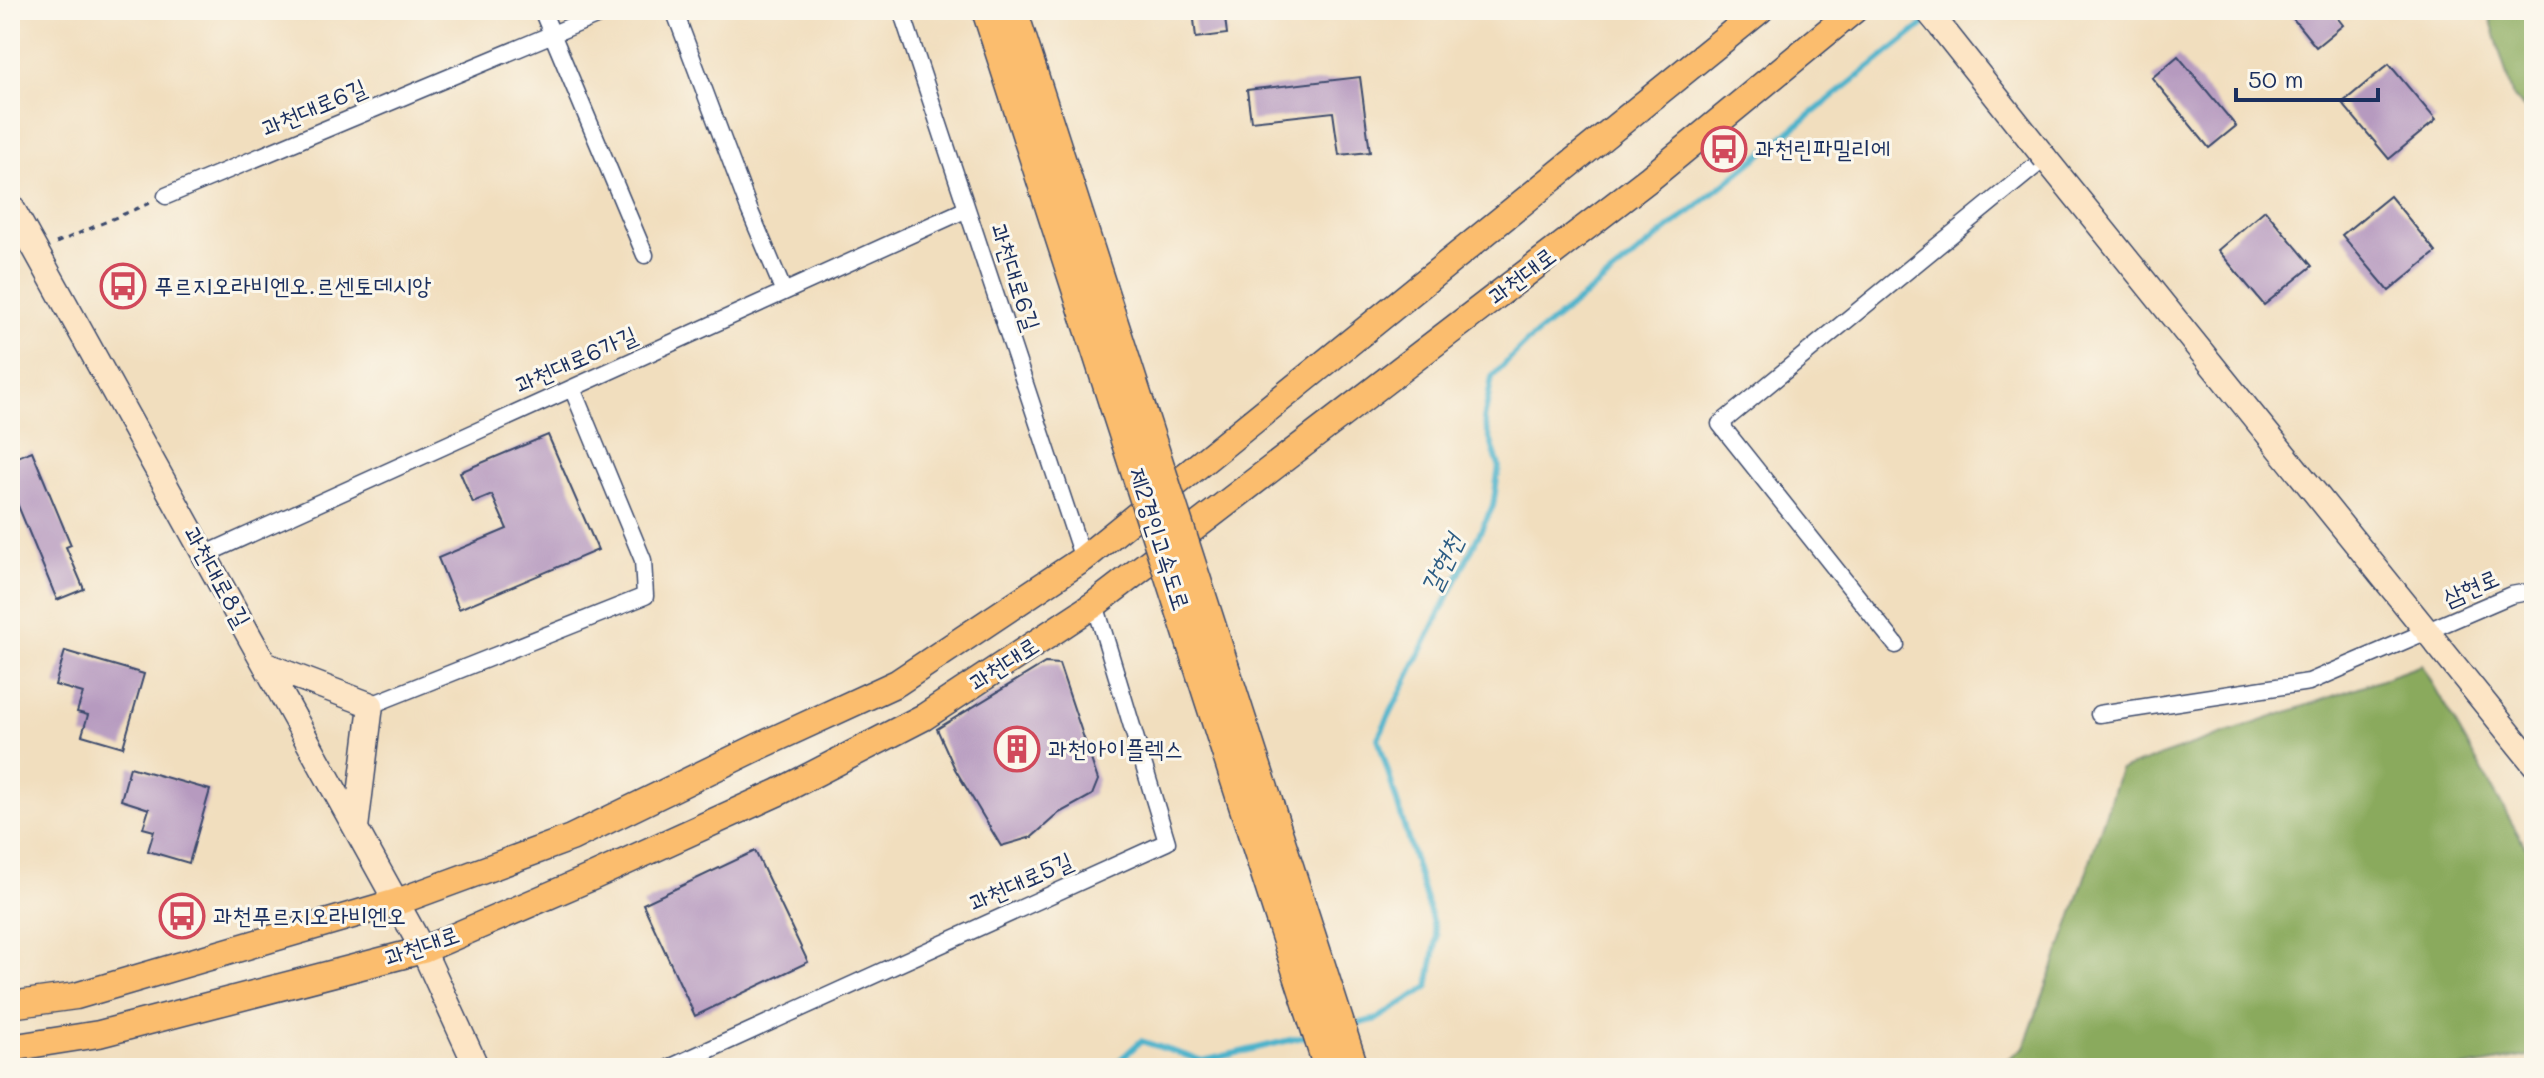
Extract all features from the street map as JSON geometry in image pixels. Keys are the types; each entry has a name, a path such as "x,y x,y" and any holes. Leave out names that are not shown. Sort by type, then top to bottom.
{"highway":[{"name":"제2경인고속도로","path":"987,10 1329,1068"},
{"name":"제2경인고속도로","path":"1012,10 1353,1068"}],"main road":[{"name":"과천대로","path":"10,1005 76,996 397,902 571,838 897,683 1083,559 1760,10"},
{"name":"과천대로","path":"10,1048 99,1034 423,950 779,792 924,717 1095,604 1650,178 1854,10"}],"street":[{"path":"542,10 645,255"},
{"name":"과천대로6길","path":"166,196 610,10"},
{"path":"674,10 749,209 784,292"},
{"name":"과천대로6길","path":"901,10 1083,559"},
{"path":"1934,18 2534,764"},
{"path":"1896,645 1720,424 2045,158"},
{"name":"과천대로8길","path":"10,204 423,950 477,1068"},
{"name":"과천대로6가길","path":"204,555 967,209"},
{"path":"266,665 371,705 645,596 643,560 572,388"},
{"name":"삼현로","path":"2099,714 2309,682 2511,595 2534,591"},
{"name":"과천대로5길","path":"669,1068 1167,842 1095,604"},
{"path":"356,828 371,705"}],"path":[{"path":"36,251 166,196"}],"green space":[{"path":"2488,10 2534,10 2534,118 2513,98"},
{"path":"2422,665 2534,862 2534,1055 2461,1068 1995,1068 2024,1047 2070,922 2120,770"}],"building":[{"path":"1193,10 1224,10 1227,34 1196,38"},
{"path":"2286,10 2331,10 2343,25 2316,47"},
{"path":"2178,56 2236,126 2209,148 2152,78"},
{"path":"2389,64 2436,120 2389,159 2342,103"},
{"path":"1360,77 1370,152 1339,155 1333,112 1251,121 1247,90"},
{"path":"2390,196 2436,252 2389,291 2342,235"},
{"path":"2265,210 2312,266 2264,305 2218,250"},
{"path":"548,435 598,550 459,609 438,558 507,529 492,495 473,503 460,472"},
{"path":"32,451 71,545 66,547 84,589 57,600 17,503 10,506 10,460"},
{"path":"65,651 144,674 123,747 82,735 88,715 77,712 83,693 55,685"},
{"name":"과천아이플렉스","path":"1045,663 1059,664 1098,780 1092,795 1059,813 1032,837 1001,846 955,769 937,729"},
{"path":"130,767 210,790 189,863 148,851 154,831 143,828 149,809 121,800"},
{"path":"755,851 808,962 695,1016 643,904"}],"waterway":[{"name":"갈현천","path":"1349,1026 1377,1019 1428,987 1437,937 1378,738 1493,506 1499,466 1484,420 1492,377 1527,342 1930,19"},
{"name":"갈현천","path":"1111,1068 1141,1041 1203,1061 1311,1035"}],"place":[{"name":"과천린파밀리에","path":"1724,149"},
{"name":"푸르지오라비엔오.르센토데시앙","path":"123,286"},
{"name":"과천아이플렉스","path":"1017,749"},
{"name":"과천푸르지오라비엔오","path":"182,916"}]}
